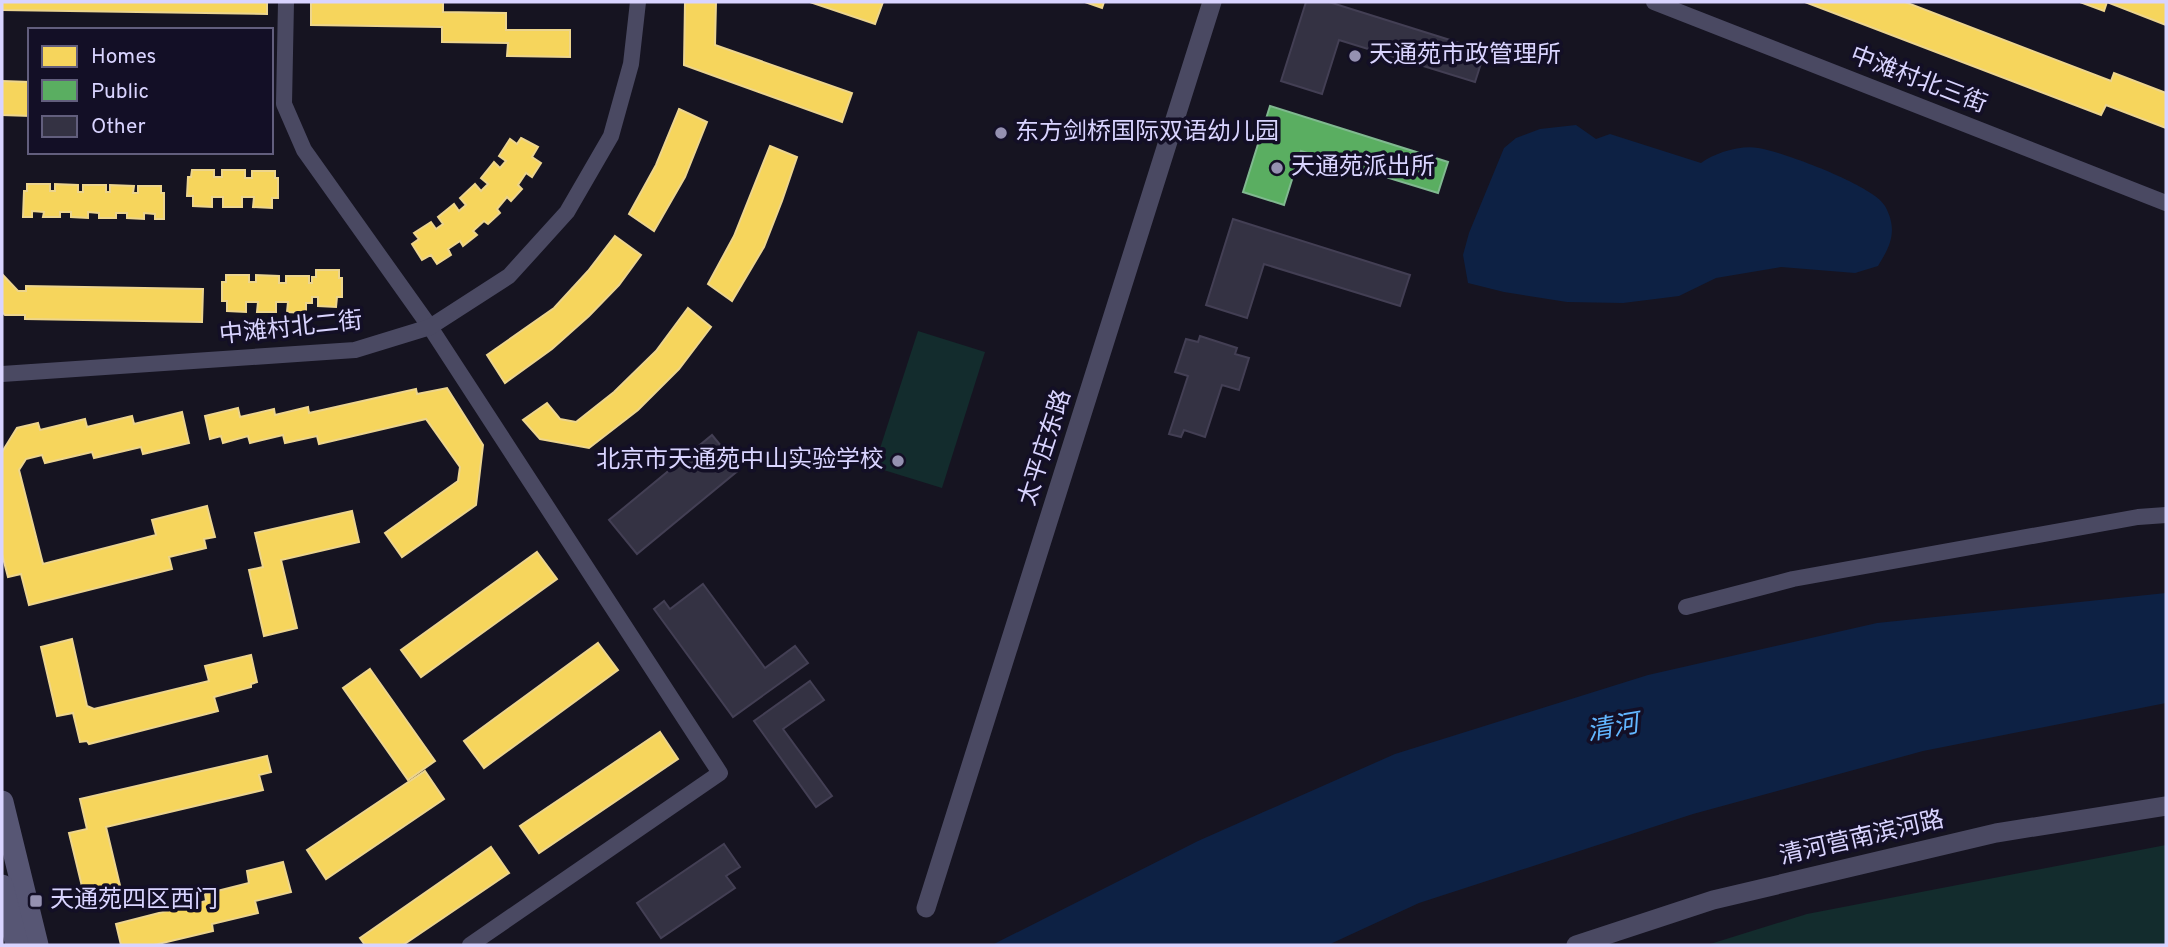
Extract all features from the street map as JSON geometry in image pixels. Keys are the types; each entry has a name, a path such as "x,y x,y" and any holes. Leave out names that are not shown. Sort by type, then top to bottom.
{"main road":[{"path":"2,802 37,945"},
{"path":"2,886 17,945"}],"street":[{"path":"286,2 284,104 304,150 430,327 720,773 470,945"},
{"name":"中滩村北二街","path":"2,374 355,350 430,327 509,276 567,212 611,136 631,64 638,2"},
{"name":"太平庄东路","path":"926,908 1212,2"},
{"name":"中滩村北三街","path":"1654,2 2166,204"},
{"path":"1686,607 1793,579 2138,517 2166,515"},
{"name":"清河营南滨河路","path":"1576,945 1713,900 1982,836 2166,807"}],"green space":[{"path":"918,331 985,352 942,488 874,467"},
{"path":"2166,845 2166,945 1707,945 1807,914"}],"water":[{"path":"1576,125 1596,139 1610,134 1701,163 1728,151 1751,147 1806,162 1878,198 1885,206 1891,223 1889,244 1878,266 1855,273 1781,267 1716,278 1679,296 1623,303 1567,302 1468,283 1463,255 1469,233 1504,148 1516,138 1540,129"},
{"name":"清河","path":"2166,593 2166,703 1923,751 1693,814 1419,903 1328,945 992,945 1198,841 1395,754 1648,675 1877,623"}],"building: Homes":[{"path":"2,2 267,2 267,14 2,10"},
{"path":"311,2 443,2 443,12 506,13 506,30 570,30 570,57 507,56 508,43 442,42 442,27 311,25"},
{"path":"685,2 716,2 715,45 852,93 842,122 684,65"},
{"path":"810,2 883,2 875,24"},
{"path":"1085,2 1104,2 1102,8"},
{"path":"1805,2 1905,2 2111,81 2114,73 2166,93 2166,128 2106,105 2101,115"},
{"path":"2080,2 2107,2 2104,11"},
{"path":"2107,2 2166,2 2166,25"},
{"path":"2,81 28,82 28,116 2,115"},
{"path":"679,109 707,122 685,177 654,231 629,214 656,165"},
{"path":"521,138 538,147 532,157 541,163 532,177 526,173 518,185 522,189 511,201 507,197 497,209 500,213 488,224 484,221 473,231 477,235 463,246 460,241 448,249 451,255 437,264 431,255 422,260 412,244 419,239 414,233 431,222 436,229 443,224 438,217 454,204 459,211 466,205 460,198 475,184 481,191 488,184 481,178 494,162 500,168 506,161 499,156 510,139 517,144"},
{"path":"770,146 797,157 764,247 732,301 708,284 734,236"},
{"path":"192,170 214,170 214,177 222,177 222,170 245,170 245,178 252,178 252,171 275,171 275,178 278,178 278,198 272,198 272,208 253,207 254,197 242,197 242,207 223,207 223,197 212,197 212,207 193,206 193,196 187,196 188,177 191,177"},
{"path":"27,184 50,184 50,191 55,191 55,184 78,185 78,192 83,192 83,185 106,185 106,192 110,192 110,185 134,186 133,193 138,193 138,186 161,186 161,193 164,193 164,219 155,219 155,214 144,213 144,219 127,218 127,213 116,213 116,218 99,218 99,213 88,212 88,218 71,217 71,212 60,212 60,217 43,217 44,212 32,211 32,217 23,217 24,191 27,191"},
{"path":"615,236 641,255 619,285 552,349 505,383 487,355 554,308"},
{"path":"316,270 339,270 342,297 337,297 336,307 318,306 318,297 312,297 312,303 306,303 306,313 287,312 288,302 276,302 276,312 257,312 258,302 246,302 246,312 227,311 227,301 222,301 222,282 226,282 226,275 249,275 249,282 256,282 256,275 279,276 279,283 286,283 286,276 309,276 309,283 312,283"},
{"path":"2,274 18,291 26,291 26,286 203,289 202,322 25,319 25,315 5,315 2,312"},
{"path":"688,308 711,327 679,369 638,410 589,448 540,439 523,420 547,403 560,419 576,422 614,392 656,351"},
{"path":"447,388 483,445 476,505 402,557 385,533 458,481 460,467 426,419 319,444 317,436 285,443 283,435 250,443 248,436 223,443 221,436 210,439 205,416 238,408 240,417 274,409 275,415 308,407 309,413 416,389 417,394"},
{"path":"182,412 189,443 143,454 141,447 94,458 92,452 45,463 42,455 26,459 19,470 43,564 156,535 152,520 207,506 215,537 204,539 206,548 169,557 172,569 29,605 21,574 8,577 2,554 2,452 17,428 38,423 40,430 85,419 87,427 132,416 134,424"},
{"path":"352,511 359,542 281,560 297,628 264,636 249,570 263,567 255,533"},
{"path":"537,552 557,579 421,677 401,650"},
{"path":"72,639 87,706 94,709 209,681 205,666 251,655 257,682 251,684 251,687 214,697 218,711 89,744 87,741 80,742 73,713 57,716 41,647"},
{"path":"598,643 618,670 484,768 464,741"},
{"path":"370,669 435,761 408,780 343,688"},
{"path":"660,732 678,759 539,853 520,826"},
{"path":"267,756 271,772 259,775 263,790 106,827 123,898 87,907 69,833 87,829 80,799"},
{"path":"425,771 444,799 326,879 307,850"},
{"path":"491,847 509,873 403,945 365,945 360,938"},
{"path":"283,862 291,892 255,901 258,913 212,924 213,931 154,945 121,945 116,924 206,901 205,894 249,883 247,871"}],"building: Public":[{"path":"1270,106 1448,162 1438,193 1301,151 1284,205 1243,192"}],"building: Other":[{"path":"1306,2 1329,2 1485,51 1475,82 1339,40 1322,94 1281,81"},
{"path":"1233,219 1410,275 1400,306 1264,264 1247,318 1206,305"},
{"path":"1200,336 1237,348 1235,354 1249,358 1239,390 1222,385 1205,437 1184,430 1181,437 1169,434 1188,376 1175,372 1186,339 1198,342"},
{"path":"712,435 740,469 637,554 609,520"},
{"path":"703,584 765,668 795,646 808,663 733,717 654,609 664,601 670,609"},
{"path":"810,681 824,700 783,729 832,796 816,807 754,721"},
{"path":"724,844 740,867 726,876 735,888 661,938 637,903"}],"place":[{"name":"天通苑市政管理所","path":"1355,56"},
{"name":"东方剑桥国际双语幼儿园","path":"1001,133"},
{"name":"天通苑派出所","path":"1277,168"},
{"name":"北京市天通苑中山实验学校","path":"898,461"},
{"name":"天通苑四区西门","path":"36,901"}]}
